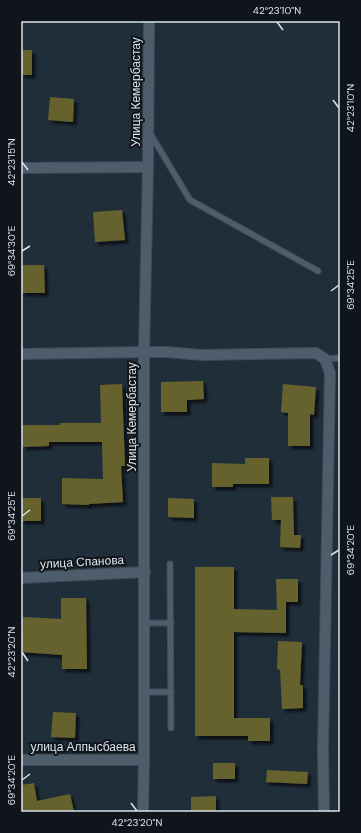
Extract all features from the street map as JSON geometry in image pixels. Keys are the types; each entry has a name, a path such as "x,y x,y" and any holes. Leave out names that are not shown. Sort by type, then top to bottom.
{"street":[{"name":"Улица Кемербастау","path":"143,812 145,623 144,352 148,168 149,21"},
{"path":"21,168 148,168"},
{"path":"21,354 166,352 202,355 316,353 324,359 330,373 323,741 324,812"},
{"name":"улица Спанова","path":"21,578 145,572"},
{"name":"улица Алпысбаева","path":"21,760 144,760"}],"lane":[{"path":"148,131 190,200 318,271"},
{"path":"324,359 340,358"},
{"path":"170,564 171,728"},
{"path":"145,623 171,623"},
{"path":"144,692 171,692"}],"building":[{"path":"21,50 32,50 32,75 21,75"},
{"path":"50,97 74,99 73,122 48,120"},
{"path":"122,210 125,240 95,242 93,212"},
{"path":"21,265 44,265 45,293 21,293"},
{"path":"203,381 204,399 187,400 187,412 161,412 161,382"},
{"path":"122,384 125,466 121,466 123,502 89,505 62,504 62,478 103,479 102,442 49,442 49,446 23,447 22,425 101,423 100,385"},
{"path":"283,384 316,387 314,415 310,414 310,446 288,446 288,413 281,412"},
{"path":"245,458 269,458 269,484 233,484 233,487 212,487 212,463 245,464"},
{"path":"271,497 293,497 294,535 301,535 300,548 280,547 281,520 272,520"},
{"path":"21,498 41,498 41,521 21,521"},
{"path":"168,498 194,499 194,518 168,517"},
{"path":"195,567 234,567 234,609 277,610 276,579 298,579 298,602 286,602 286,633 234,632 234,718 270,718 270,741 248,741 248,736 195,736"},
{"path":"61,598 86,598 87,669 62,669 62,655 21,652 23,617 61,619"},
{"path":"278,641 302,642 300,685 303,685 303,708 282,709 280,670 277,669"},
{"path":"53,712 76,713 75,738 51,737"},
{"path":"213,763 235,763 235,779 213,779"},
{"path":"267,770 308,772 307,784 266,782"},
{"path":"34,783 37,801 70,794 74,812 21,812 21,785"},
{"path":"216,796 216,812 191,812 191,797"}]}
